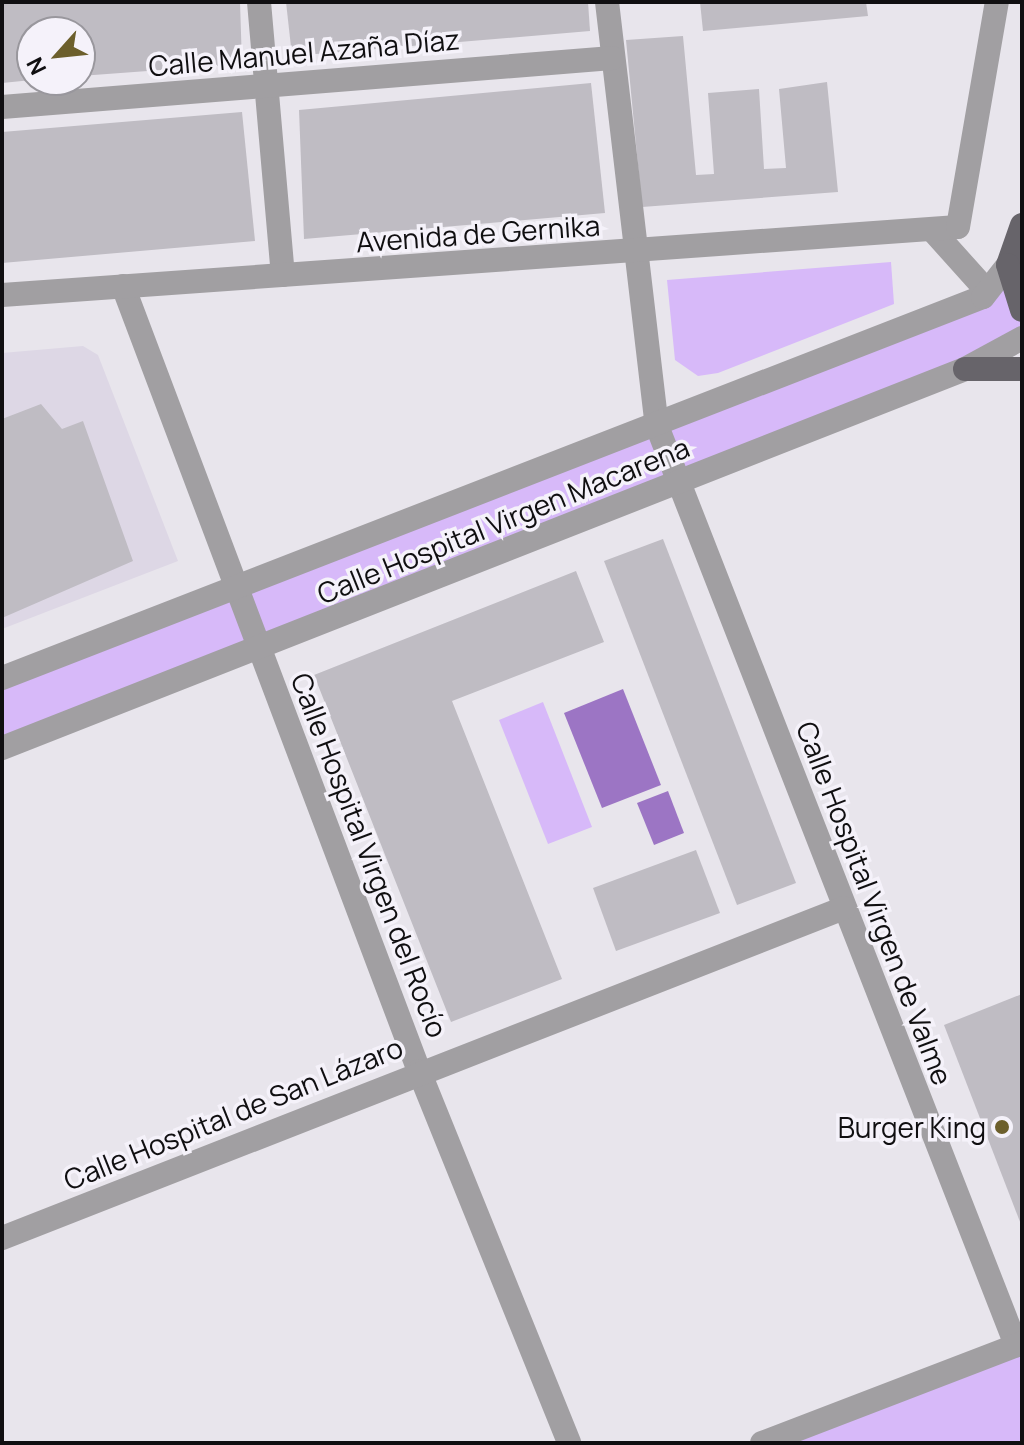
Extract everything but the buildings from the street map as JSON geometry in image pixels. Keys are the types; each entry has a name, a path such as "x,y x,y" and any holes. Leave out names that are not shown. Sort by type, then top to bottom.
{"main road":[{"path":"1022,225 1008,265 1022,310"},
{"path":"965,369 1022,369"}],"street":[{"path":"259,2 283,275"},
{"name":"Calle Hospital Virgen de Valme","path":"607,2 634,252 657,426 844,908 1019,1344"},
{"name":"Avenida de Gernika","path":"2,295 934,232 958,227 997,2"},
{"name":"Calle Manuel Azaña Díaz","path":"2,107 612,58"},
{"path":"934,232 987,291"},
{"name":"Calle Hospital Virgen Macarena","path":"2,678 657,426 987,291 1008,265"},
{"name":"Calle Hospital Virgen del Rocío","path":"123,286 419,1071 569,1443"},
{"name":"Calle Hospital Virgen Macarena","path":"2,748 965,369 1022,338"},
{"name":"Calle Hospital de San Lázaro","path":"2,1238 419,1071 844,908"},
{"path":"762,1443 1019,1344"}],"shaded area":[{"path":"891,262 894,304 718,373 698,376 675,360 667,280"},
{"path":"1008,265 1022,310 1022,338 2,748 2,678 982,297"},
{"path":"83,346 98,355 178,561 2,629 2,353"},
{"path":"623,689 661,785 602,808 564,713"},
{"path":"543,702 592,827 548,844 499,720"},
{"path":"668,791 684,833 654,845 637,803"},
{"path":"1022,1343 1022,1443 762,1443"}],"place":[{"name":"Burger King","path":"1002,1127"}]}
